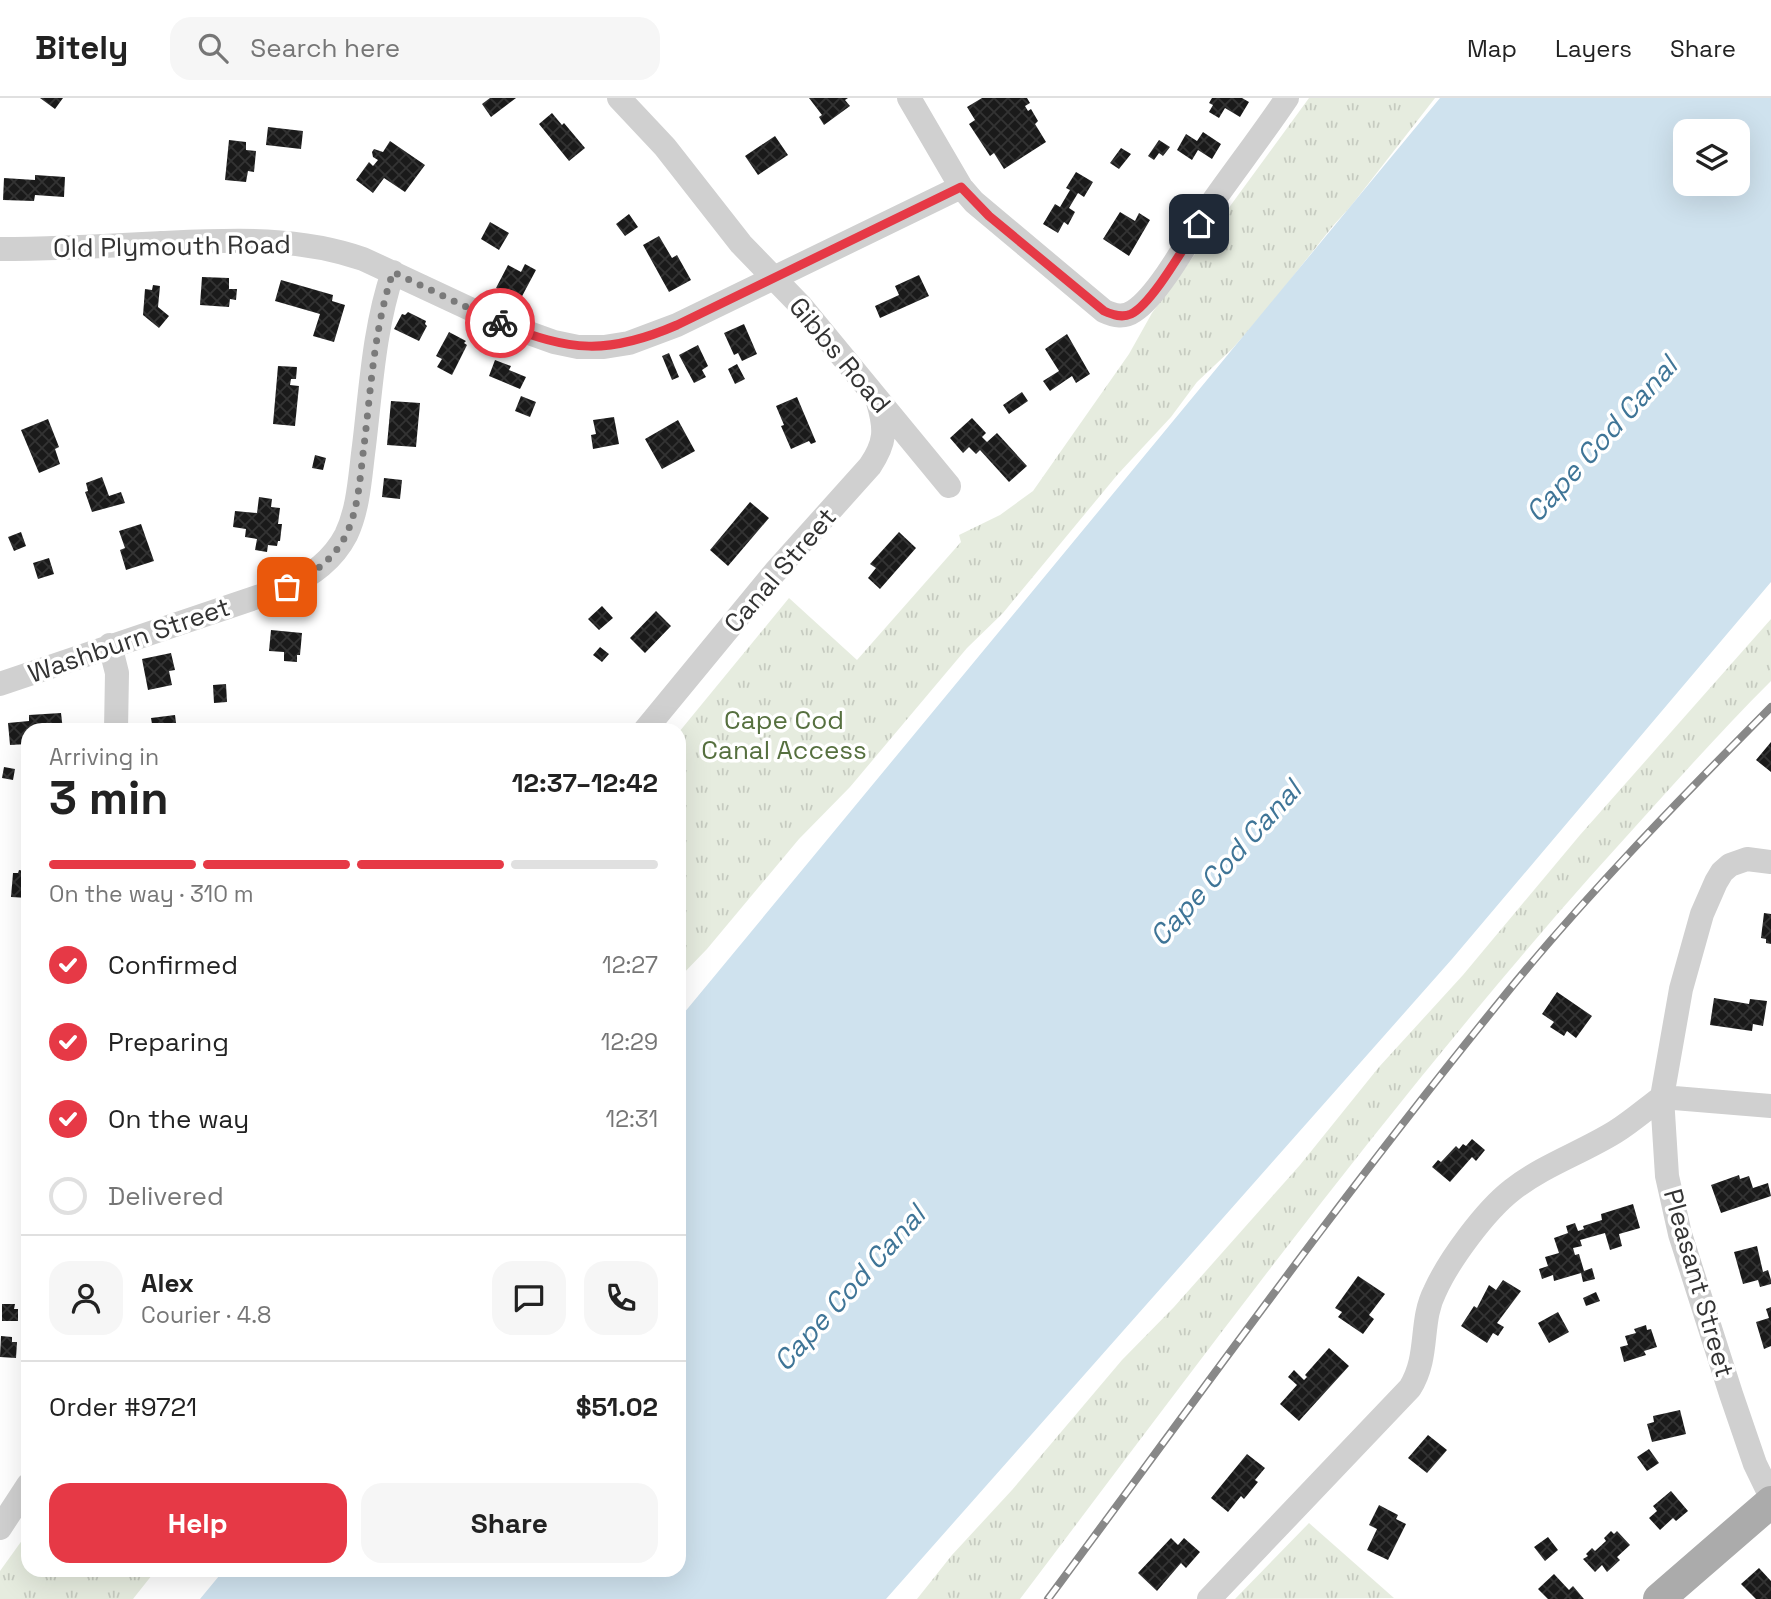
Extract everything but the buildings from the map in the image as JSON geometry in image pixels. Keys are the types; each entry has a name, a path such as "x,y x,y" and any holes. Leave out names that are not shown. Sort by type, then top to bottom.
{"main road":[{"path":"1660,1599 1771,1500"}],"street":[{"name":"Gibbs Road","path":"619,98 665,147 741,244 800,305 949,486"},
{"path":"909,98 961,187 989,216 1104,311 1122,316 1141,306 1164,277 1210,206 1287,98"},
{"name":"Old Plymouth Road","path":"0,248 225,240 278,241 340,251 393,272 527,334 578,347 617,345 653,336 961,187"},
{"name":"Washburn Street","path":"0,684 287,587 317,571 338,547 352,521 373,366 382,312 393,272"},
{"name":"Canal Street","path":"651,723 775,572 870,466 880,450 884,434 876,398"},
{"path":"110,645 117,673 116,723"},
{"name":"Pleasant Street","path":"1771,862 1747,859 1730,866 1716,882 1702,914 1681,989 1662,1097 1667,1177 1680,1234 1755,1464 1771,1500"},
{"path":"1209,1599 1410,1388 1422,1363 1435,1290 1469,1238 1494,1206 1512,1190 1555,1162 1614,1133 1662,1097 1771,1106"},
{"path":"0,1528 21,1496"}],"green space":[{"name":"Cape Cod Canal Access","path":"1309,98 1435,98 1268,308 1233,348 1197,382 1171,417 1118,474 1003,613 967,648 850,787 799,839 686,971 686,723 789,598 857,660 961,542 959,535 1000,515 1033,491 1129,354 1152,313"},
{"path":"1771,619 1771,681 1589,878 1440,1053 1158,1415 1020,1599 917,1599 1122,1360 1174,1307 1300,1165 1379,1067 1463,975 1580,835"},
{"path":"1309,1523 1394,1598 1235,1599"},
{"path":"21,1542 21,1577 150,1577 133,1599 0,1599 0,1571"}],"water":[{"name":"Cape Cod Canal","path":"1440,98 1771,98 1771,582 1452,959 886,1599 200,1599 218,1577 686,1577 686,1011"}],"railway":[{"path":"1048,1599 1328,1222 1501,1000 1598,887 1771,707"}],"way so far":[{"path":"287,587 317,571 328,560 352,521 378,333 393,272 500,323"}],"route":[{"path":"500,323 527,334 578,347 604,347 653,336 961,187 989,216 1104,311 1122,316 1141,306 1199,224"}]}
